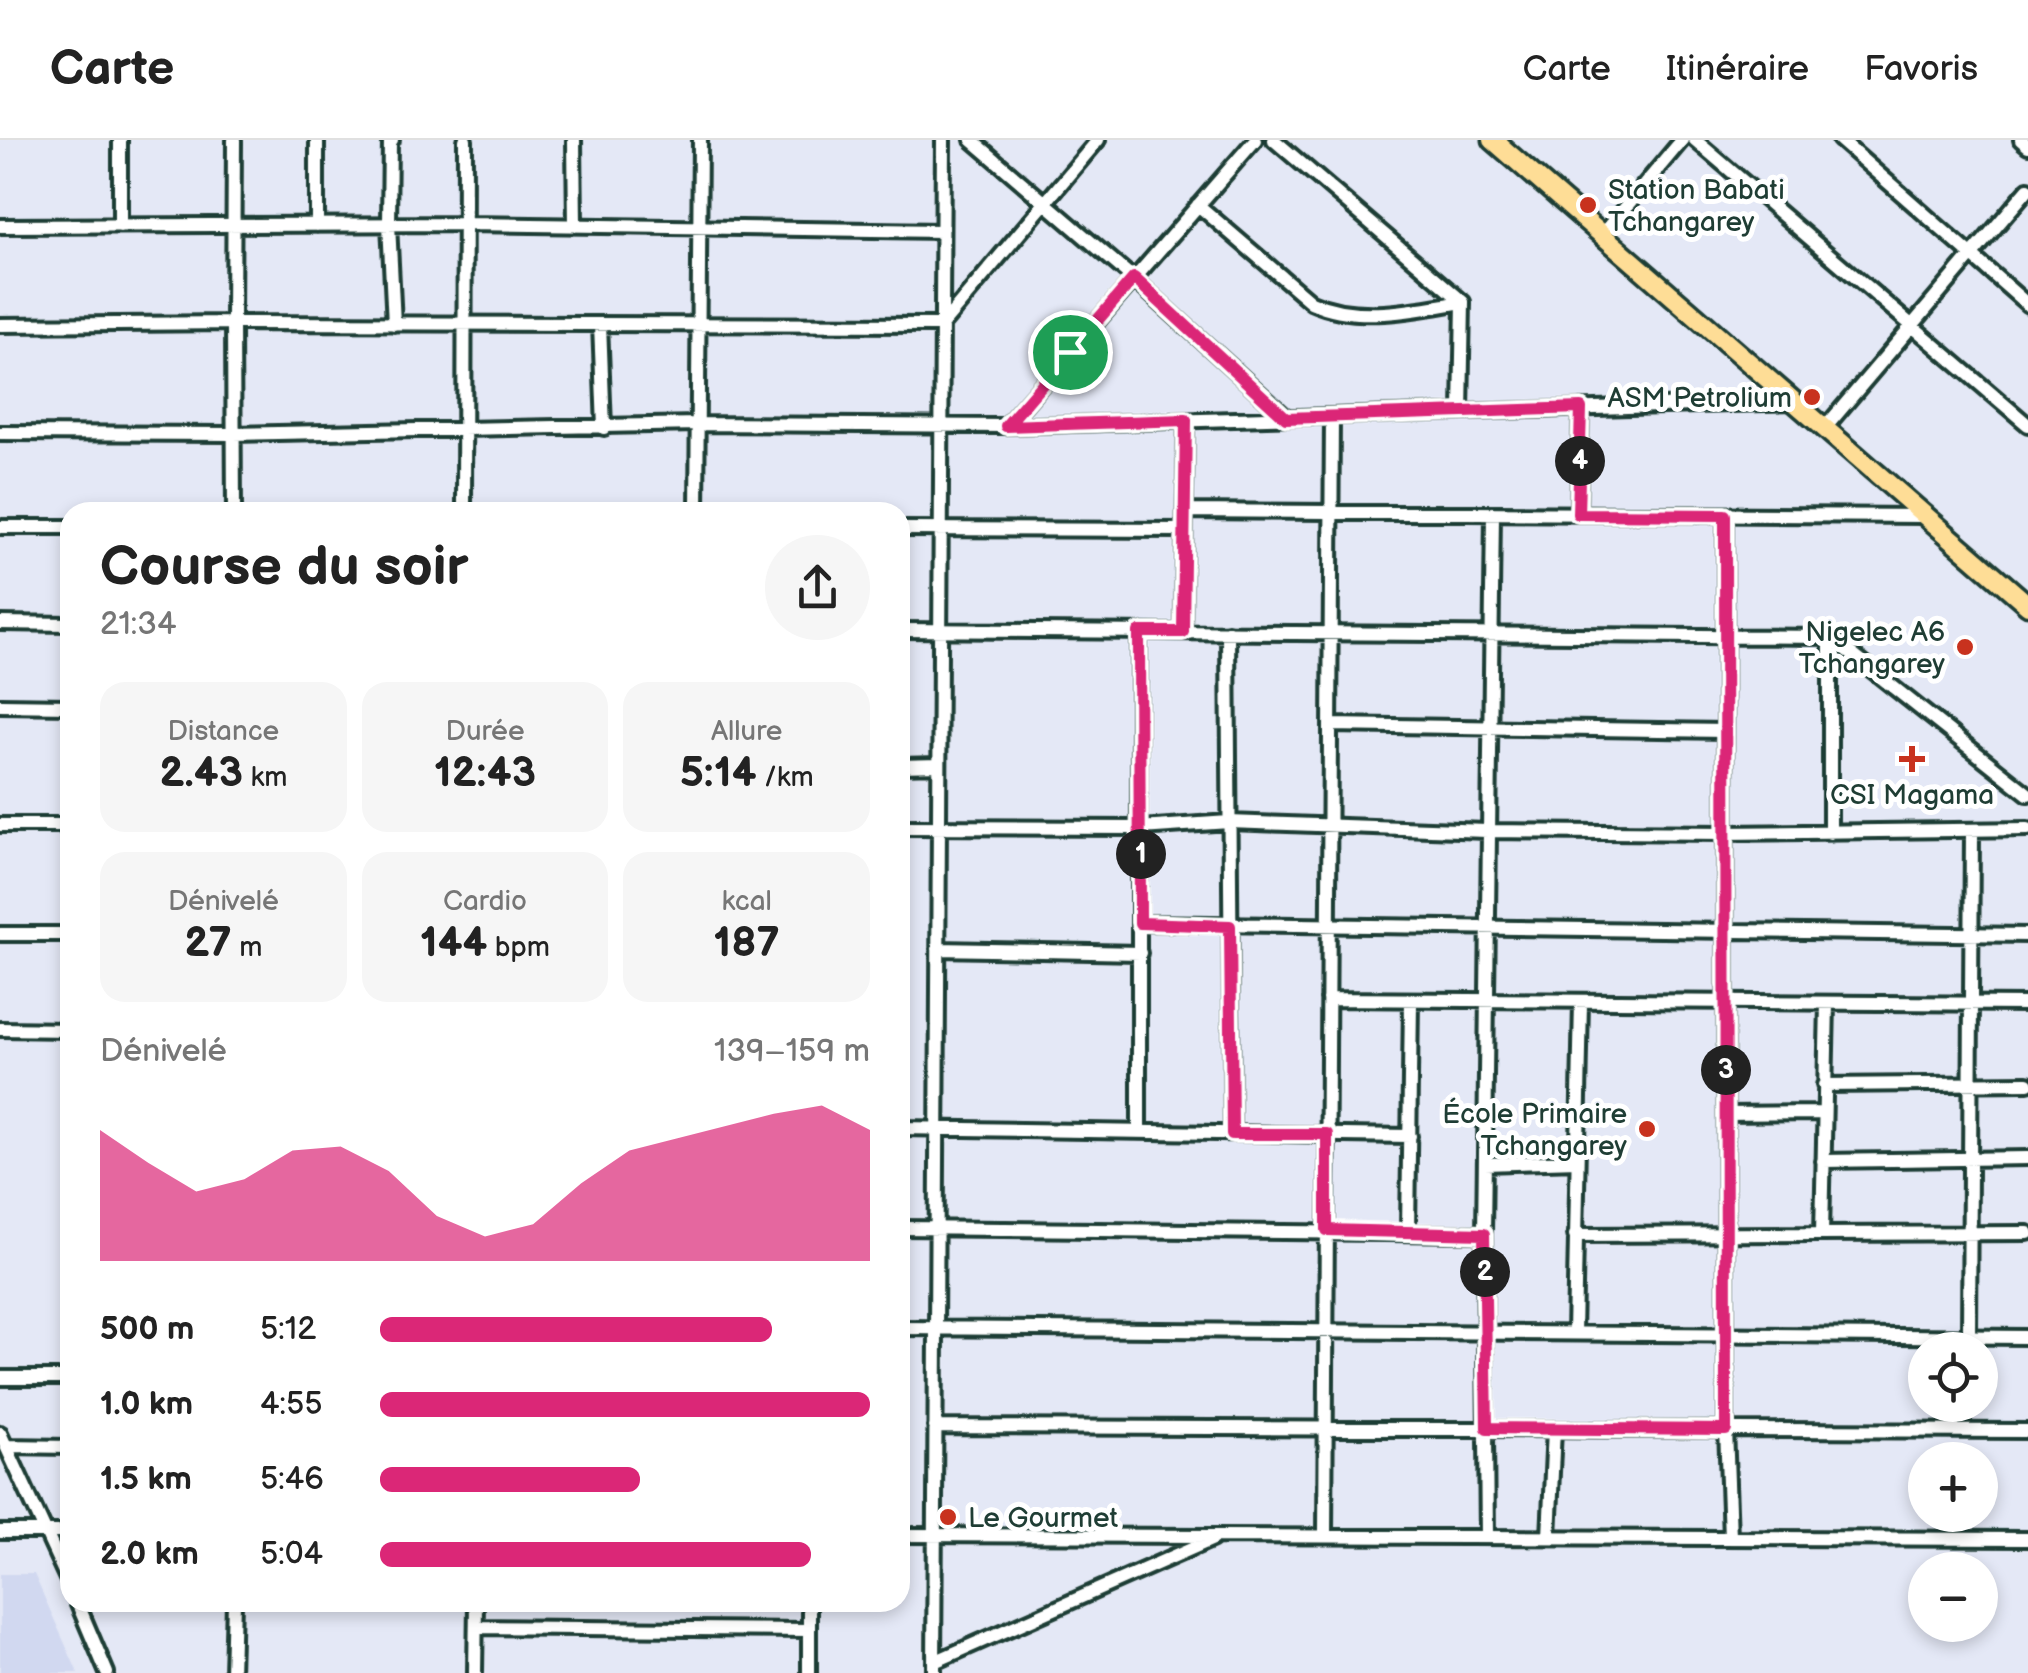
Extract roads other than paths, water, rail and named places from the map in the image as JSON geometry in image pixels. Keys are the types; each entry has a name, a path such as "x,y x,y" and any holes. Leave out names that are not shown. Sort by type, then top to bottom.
{"main road":[{"path":"1493,140 2028,606"}],"street":[{"path":"120,140 120,226"},
{"path":"234,140 234,502"},
{"path":"317,140 317,225"},
{"path":"392,140 389,224 394,324"},
{"path":"464,502 465,140"},
{"path":"574,140 575,225"},
{"path":"697,502 700,140"},
{"path":"943,140 934,1667 1220,1536"},
{"path":"972,140 1134,278 1286,418"},
{"path":"942,325 1098,140"},
{"path":"1006,426 1254,140"},
{"path":"1274,140 1463,302"},
{"path":"1604,233 1682,140"},
{"path":"1695,140 2028,426"},
{"path":"1840,140 2028,305"},
{"path":"2021,140 2028,146"},
{"path":"1825,428 2028,189"},
{"path":"1198,205 1311,302 1328,309 1390,313 1463,302"},
{"path":"0,226 464,224 942,230"},
{"path":"1461,412 1463,302"},
{"path":"600,324 604,428"},
{"path":"0,325 942,325"},
{"path":"0,432 234,434 697,424 1006,426 1794,402"},
{"path":"1578,514 1581,408"},
{"path":"1325,1536 1332,416"},
{"path":"1183,632 1186,420"},
{"path":"1185,511 1926,516"},
{"path":"1487,1537 1484,1234 1493,513"},
{"path":"1725,515 1726,1430 1730,1538"},
{"path":"0,527 60,527"},
{"path":"910,529 1184,530"},
{"path":"0,624 60,624"},
{"path":"910,630 1830,638 2028,794"},
{"path":"1139,632 1139,1132"},
{"path":"1228,632 1232,1134"},
{"path":"1830,638 1830,834"},
{"path":"0,706 60,706"},
{"path":"1330,726 1725,731"},
{"path":"910,766 939,765"},
{"path":"910,828 1141,828 1229,822 1725,834 2028,829"},
{"path":"0,824 60,825"},
{"path":"1969,1332 1972,831"},
{"path":"1140,923 2028,935"},
{"path":"0,934 60,934"},
{"path":"938,950 1140,952"},
{"path":"1328,999 2028,1004"},
{"path":"1408,1232 1411,1000"},
{"path":"1574,1332 1580,1002"},
{"path":"1822,1234 1827,1003"},
{"path":"0,1029 60,1030"},
{"path":"1824,1085 2028,1083"},
{"path":"1726,1114 1824,1112"},
{"path":"910,1128 1410,1136"},
{"path":"1823,1160 2028,1158"},
{"path":"1485,1164 1577,1161"},
{"path":"910,1228 1484,1234"},
{"path":"1575,1234 2028,1233"},
{"path":"910,1328 1908,1335"},
{"path":"1998,1336 2028,1337"},
{"path":"0,1378 60,1378"},
{"path":"935,1426 2028,1431"},
{"path":"1549,1537 1554,1430"},
{"path":"3,1440 60,1446"},
{"path":"3,1440 60,1561"},
{"path":"0,1532 60,1532"},
{"path":"910,1534 2028,1538"},
{"path":"81,1612 107,1673"},
{"path":"232,1673 234,1612"},
{"path":"475,1673 476,1612"},
{"path":"808,1673 809,1612"},
{"path":"476,1626 809,1630"}],"place":[{"name":"Station Babati Tchangarey","path":"1588,205"},
{"name":"ASM Petrolium","path":"1812,397"},
{"name":"Nigelec A6 Tchangarey","path":"1965,647"},
{"name":"CSI Magama","path":"1912,759"},
{"name":"École Primaire Tchangarey","path":"1647,1129"},
{"name":"Le Gourmet","path":"948,1517"}]}
